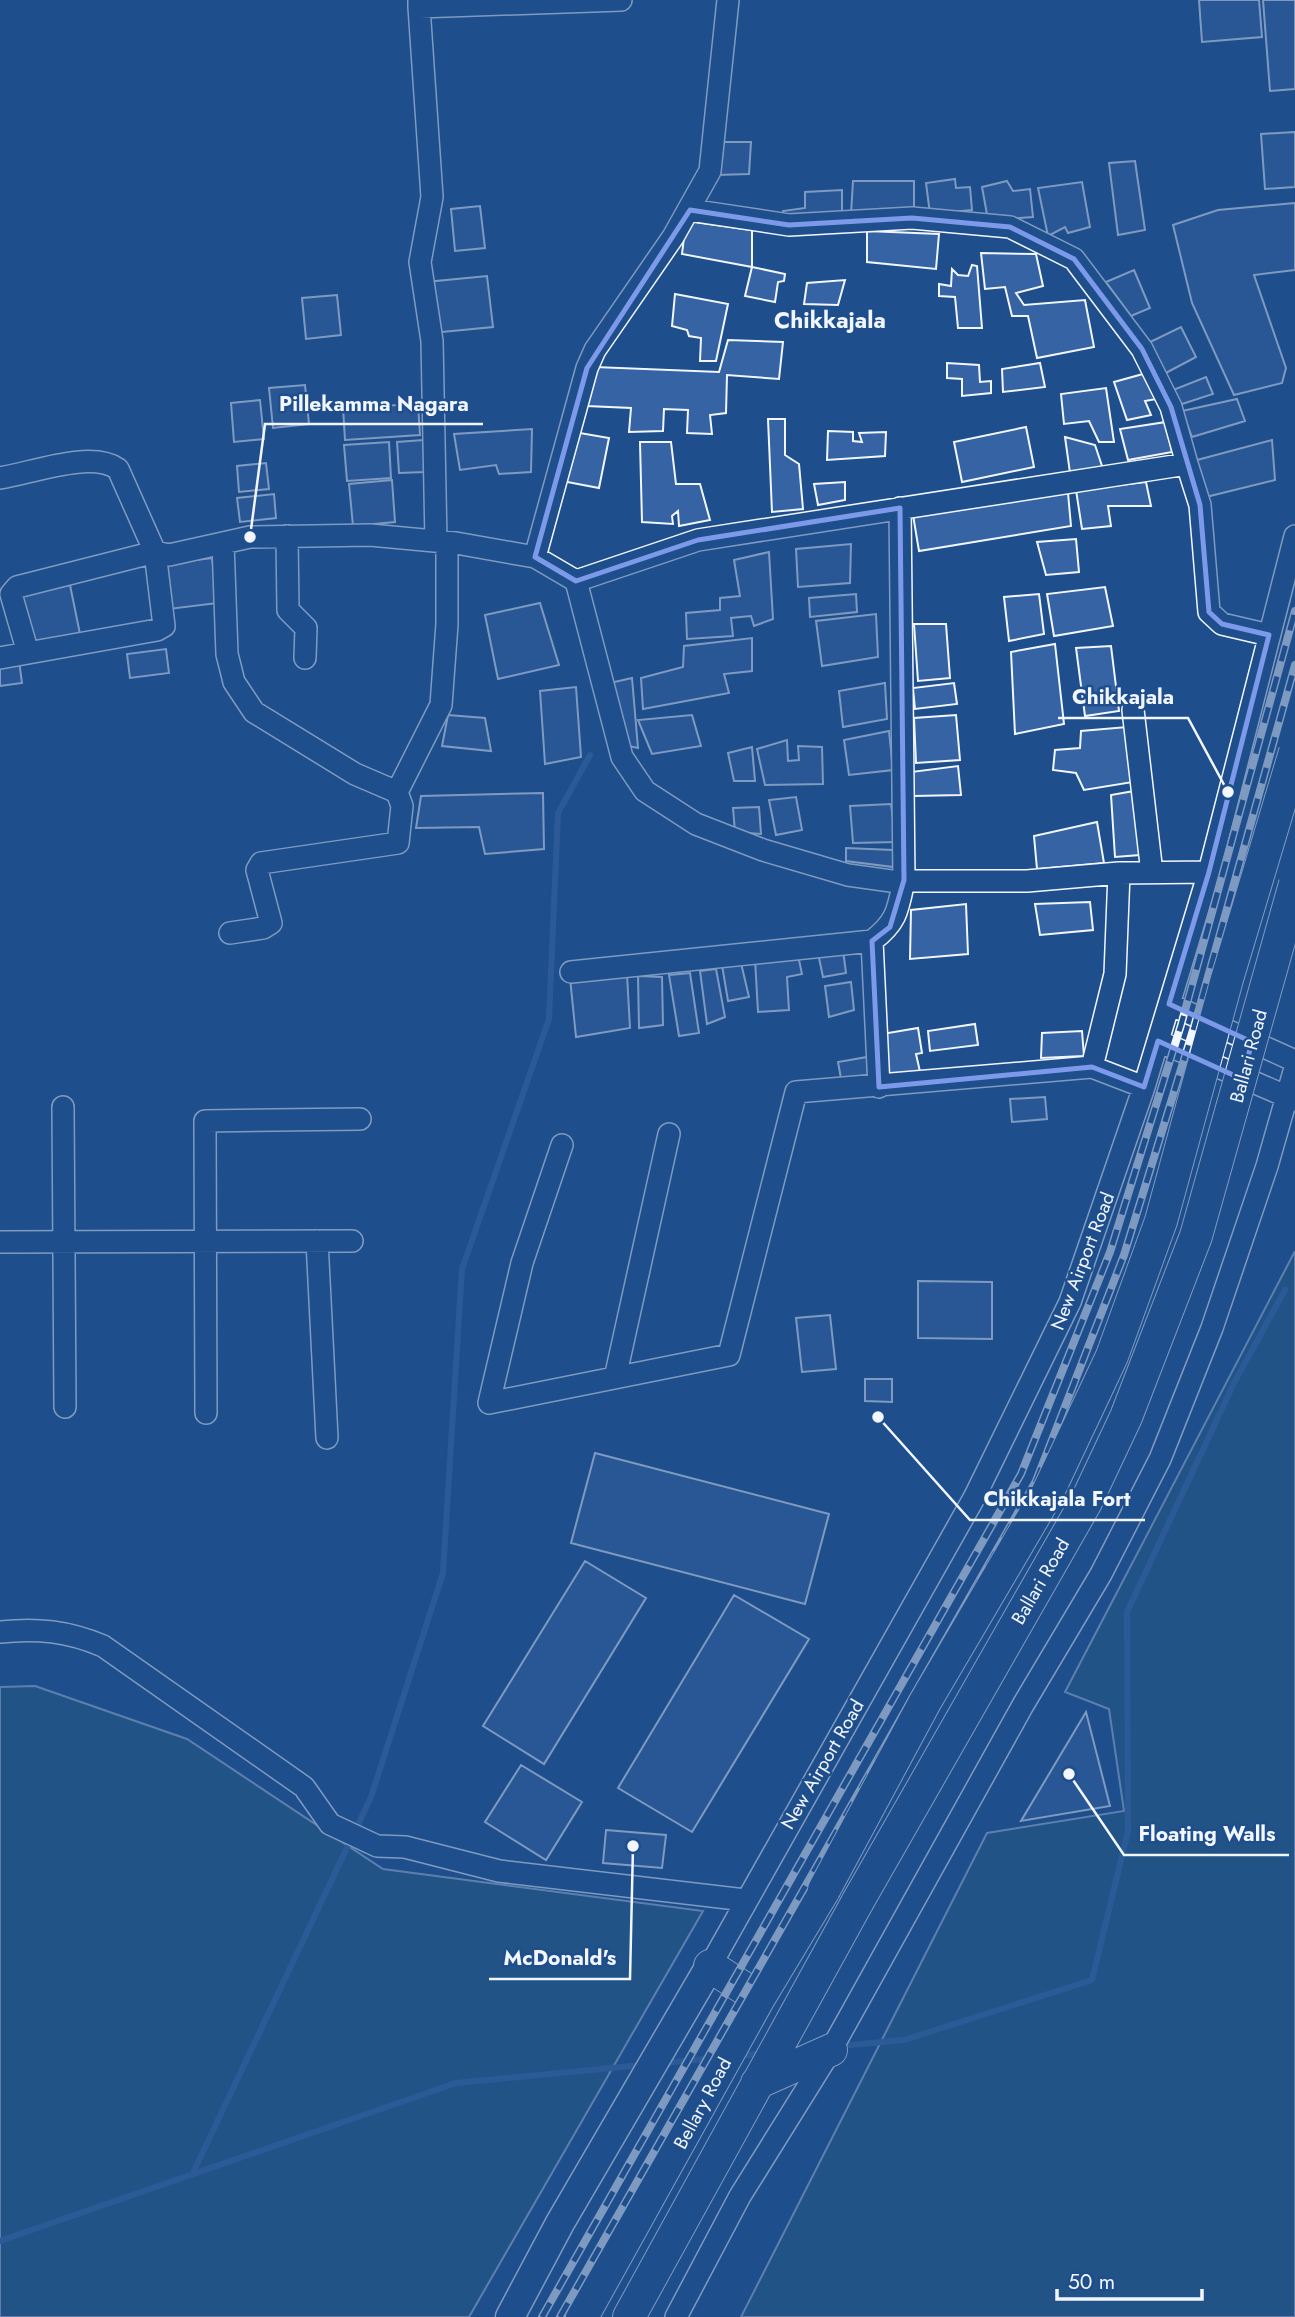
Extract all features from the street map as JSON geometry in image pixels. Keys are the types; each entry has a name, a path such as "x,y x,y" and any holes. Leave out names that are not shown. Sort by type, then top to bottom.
{"highway":[{"name":"Ballari Road","path":"824,1890 925,1702 1047,1494 1112,1356 1161,1221 1227,979 1295,752"},
{"name":"Ballari Road","path":"769,2063 1086,1502 1126,1417 1164,1325 1196,1236 1295,884"},
{"name":"Bellary Road","path":"582,2317 759,1998 824,1890"},
{"path":"710,1966 759,1998"},
{"path":"769,2063 833,2046"},
{"name":"Bellary Road","path":"629,2317 769,2063"}],"main road":[{"path":"510,2317 710,1966"}],"street":[{"path":"230,933 263,928 271,923 257,870 261,863 398,843 402,806 397,792 440,705 447,624 432,341 420,262 432,197 419,3 621,0"},
{"path":"535,557 587,368 595,350 690,210 710,171 728,0"},
{"path":"690,210 789,225 912,218 1010,227 1074,259 1142,349 1171,407 1200,505 1209,612 1222,624 1269,635"},
{"path":"0,478 85,461 108,462 118,469 155,552 160,574 164,626 158,630 0,658"},
{"path":"576,580 698,540 1187,464"},
{"path":"571,972 872,941 890,927 898,909 904,880 900,508"},
{"path":"27,653 11,594 17,587 155,552 169,555 250,537 370,535 442,542 535,557 576,580 622,757 646,791 696,824 763,849 848,875 904,880 1027,881 1119,873 1209,872"},
{"path":"287,536 288,610 306,628 305,658"},
{"name":"New Airport Road","path":"710,1966 974,1498 1070,1302 1144,1087 1209,872 1295,537"},
{"path":"223,543 227,654 234,682 254,712 355,774 397,792"},
{"path":"1133,710 1152,873"},
{"path":"1092,1067 1115,974 1119,873"},
{"path":"872,941 879,1087"},
{"path":"1169,1004 1295,1061"},
{"path":"1158,1041 1290,1099"},
{"path":"562,1145 522,1263 489,1403 729,1355 796,1092 1092,1067 1144,1087"},
{"path":"676,2317 740,2196 833,2046 1023,1705 1101,1574 1160,1459 1212,1328 1290,1099 1295,1068"},
{"path":"63,1107 65,1407"},
{"path":"206,1413 205,1121 360,1119"},
{"path":"615,1378 669,1134"},
{"path":"317,1241 327,1438"},
{"path":"0,1242 352,1241"},
{"path":"0,1632 37,1628 86,1638 103,1646 304,1787 330,1824 377,1846 405,1847 499,1871 745,1900"}],"highlighted area":[{"path":"690,210 789,225 912,218 1010,227 1074,259 1142,349 1171,407 1200,505 1209,612 1222,624 1269,635 1209,872 1169,1004 1252,1042 1242,1079 1158,1041 1144,1087 1092,1067 879,1087 872,941 890,927 904,880 900,508 698,540 576,581 535,557 587,368"}],"shaded area":[{"path":"1295,1251 1295,2317 741,2317 987,1833 1124,1811 1109,1709 1065,1692"},
{"path":"35,1686 187,1739 383,1869 703,1911 469,2317 0,2317 0,1687"}],"building":[{"path":"1199,0 1259,0 1262,37 1202,42"},
{"path":"1263,0 1295,0 1295,89 1270,91"},
{"path":"1295,132 1295,187 1265,189 1261,134"},
{"path":"720,142 751,142 749,174 717,175"},
{"path":"1135,161 1145,230 1118,235 1109,163"},
{"path":"955,179 956,188 970,187 972,210 930,214 926,183"},
{"path":"853,181 914,181 914,209 851,214"},
{"path":"1007,181 1013,191 1030,189 1033,217 988,220 982,187"},
{"path":"1082,182 1090,227 1068,233 1065,227 1048,236 1038,188"},
{"path":"842,190 842,214 783,219 783,211 805,208 805,192"},
{"path":"1295,203 1295,270 1254,275 1286,368 1282,383 1234,395 1192,303 1173,225 1218,210"},
{"path":"480,206 485,248 455,251 451,209"},
{"path":"686,221 752,230 752,267 682,254"},
{"path":"867,231 939,234 936,269 867,262"},
{"path":"981,253 1036,254 1043,286 1016,293 1024,305 1085,300 1094,347 1037,358 1028,316 1012,316 1005,287 985,289"},
{"path":"972,265 977,266 982,328 958,328 955,297 939,296 939,284 951,286 952,269 958,275 968,276"},
{"path":"752,267 785,274 784,281 778,282 775,302 745,296"},
{"path":"1134,270 1150,308 1131,316 1106,282"},
{"path":"487,276 493,327 432,333 426,282"},
{"path":"845,280 838,305 804,304 807,283"},
{"path":"675,294 728,304 716,361 700,361 701,338 689,336 687,330 672,326"},
{"path":"337,295 341,335 306,339 302,298"},
{"path":"1181,327 1196,357 1162,375 1148,343"},
{"path":"728,340 783,342 779,379 727,375 726,413 710,415 712,434 687,433 688,410 664,409 663,431 629,432 631,408 587,406 595,367 719,372"},
{"path":"947,363 979,365 980,382 991,381 991,393 962,396 962,379 947,378"},
{"path":"1040,363 1045,387 1003,392 1002,369"},
{"path":"1143,374 1156,399 1145,401 1151,415 1127,420 1114,382"},
{"path":"1206,377 1213,394 1179,405 1173,390"},
{"path":"305,385 309,424 273,428 269,388"},
{"path":"1106,388 1114,442 1099,442 1089,421 1064,424 1061,394"},
{"path":"1237,399 1245,421 1192,437 1182,411"},
{"path":"260,400 264,439 234,442 231,403"},
{"path":"418,404 420,435 345,440 343,408"},
{"path":"768,419 785,419 785,455 799,464 803,509 772,512"},
{"path":"1166,422 1172,452 1128,460 1120,429"},
{"path":"1026,427 1034,467 962,482 954,442"},
{"path":"532,429 531,472 499,474 496,465 460,470 454,434"},
{"path":"828,431 853,432 853,441 862,442 859,433 886,432 885,456 827,460"},
{"path":"574,432 609,438 599,488 562,481"},
{"path":"1065,437 1095,445 1103,469 1070,473"},
{"path":"423,440 425,472 399,473 397,442"},
{"path":"1272,440 1275,480 1206,497 1197,460"},
{"path":"389,442 391,478 347,481 344,445"},
{"path":"640,442 671,442 676,484 700,484 710,520 679,526 678,511 672,516 673,524 642,522"},
{"path":"266,463 269,489 239,492 237,466"},
{"path":"392,480 395,522 353,526 349,484"},
{"path":"845,482 845,500 818,505 814,484"},
{"path":"1146,482 1151,506 1108,506 1111,526 1082,529 1076,490"},
{"path":"1068,493 1071,526 919,551 913,515"},
{"path":"274,494 276,518 240,522 237,498"},
{"path":"1076,539 1079,572 1046,575 1037,542"},
{"path":"851,544 850,583 798,587 796,549"},
{"path":"769,552 773,619 754,626 751,616 731,618 733,636 687,639 686,613 720,610 720,598 740,596 734,560"},
{"path":"212,558 218,603 169,609 164,564"},
{"path":"70,585 80,634 28,645 18,596"},
{"path":"1105,587 1113,626 1054,636 1047,594"},
{"path":"856,594 857,612 810,617 809,598"},
{"path":"1039,594 1044,634 1009,641 1004,597"},
{"path":"540,603 559,665 498,679 485,615"},
{"path":"876,614 878,657 822,666 816,621"},
{"path":"914,624 946,624 950,678 918,681"},
{"path":"752,638 752,671 724,674 729,693 643,709 641,678 683,667 684,646"},
{"path":"1055,644 1064,724 1015,734 1011,652"},
{"path":"1111,646 1119,711 1085,716 1076,648"},
{"path":"166,649 169,673 130,678 127,654"},
{"path":"19,661 22,683 0,686 0,664"},
{"path":"632,678 638,748 628,746 610,683"},
{"path":"885,683 887,719 843,727 839,691"},
{"path":"954,683 957,704 915,709 913,688"},
{"path":"576,687 581,757 545,764 540,691"},
{"path":"448,715 485,718 491,751 442,746"},
{"path":"692,715 701,746 652,754 638,720"},
{"path":"956,715 960,760 916,763 914,718"},
{"path":"1127,727 1133,782 1084,790 1076,773 1053,770 1055,750 1080,748 1081,731"},
{"path":"889,731 893,770 849,775 844,740"},
{"path":"787,740 788,761 799,760 798,746 822,747 823,784 765,785 757,749"},
{"path":"752,747 755,781 734,781 728,753"},
{"path":"958,766 961,795 914,796 911,772"},
{"path":"1134,791 1140,855 1115,857 1111,795"},
{"path":"543,793 544,849 485,854 479,827 416,828 421,796"},
{"path":"796,797 802,830 776,835 769,800"},
{"path":"891,804 896,842 853,843 850,806"},
{"path":"759,807 761,834 735,832 733,808"},
{"path":"1097,822 1104,863 1037,869 1034,836"},
{"path":"846,848 893,850 893,867 846,861"},
{"path":"1090,902 1093,930 1040,935 1035,904"},
{"path":"966,904 968,954 910,959 911,910"},
{"path":"843,950 846,973 823,977 818,953"},
{"path":"798,955 802,974 787,977 789,1010 758,1012 755,959"},
{"path":"741,963 749,997 728,1001 722,965"},
{"path":"716,969 725,1017 707,1024 700,971"},
{"path":"690,973 699,1033 679,1036 669,975"},
{"path":"627,974 630,1028 576,1037 570,978"},
{"path":"638,976 662,977 663,1025 639,1028"},
{"path":"851,982 854,1010 829,1017 825,986"},
{"path":"975,1024 978,1045 930,1051 928,1031"},
{"path":"918,1028 922,1053 916,1054 921,1076 886,1079 882,1034"},
{"path":"1082,1031 1084,1056 1041,1058 1042,1033"},
{"path":"867,1057 868,1079 842,1084 838,1062"},
{"path":"1045,1097 1047,1119 1012,1122 1010,1099"},
{"path":"918,1281 992,1282 992,1339 918,1338"},
{"path":"830,1315 836,1369 802,1372 796,1318"},
{"path":"865,1379 892,1379 892,1402 865,1401"},
{"path":"595,1453 829,1514 805,1604 571,1543"},
{"path":"585,1561 646,1598 544,1764 483,1726"},
{"path":"734,1595 809,1639 692,1832 618,1788"},
{"path":"1086,1712 1110,1806 1021,1821"},
{"path":"521,1765 582,1802 546,1860 485,1822"},
{"path":"606,1830 666,1835 662,1868 603,1863"}],"waterway":[{"path":"192,2175 371,1797 443,1573 462,1269 549,1019 558,813 590,755"},
{"path":"841,2046 904,2040 1092,1980 1128,1831 1127,1612 1235,1381 1285,1290"},
{"path":"740,2056 764,2053"},
{"path":"663,2063 715,2058"},
{"path":"0,2241 456,2083 642,2065"}],"railway":[{"path":"542,2317 1021,1474 1110,1252 1181,1025 1295,611"},
{"path":"560,2317 1036,1481 1124,1255 1194,1027 1295,665"}],"place":[{"name":"Pillekamma Nagara","path":"250,537"},
{"name":"Chikkajala","path":"1228,792"},
{"name":"Chikkajala Fort","path":"878,1417"},
{"name":"Floating Walls","path":"1069,1774"},
{"name":"McDonald's","path":"633,1846"}],"district":[{"name":"Chikkajala","path":"830,320"}]}
